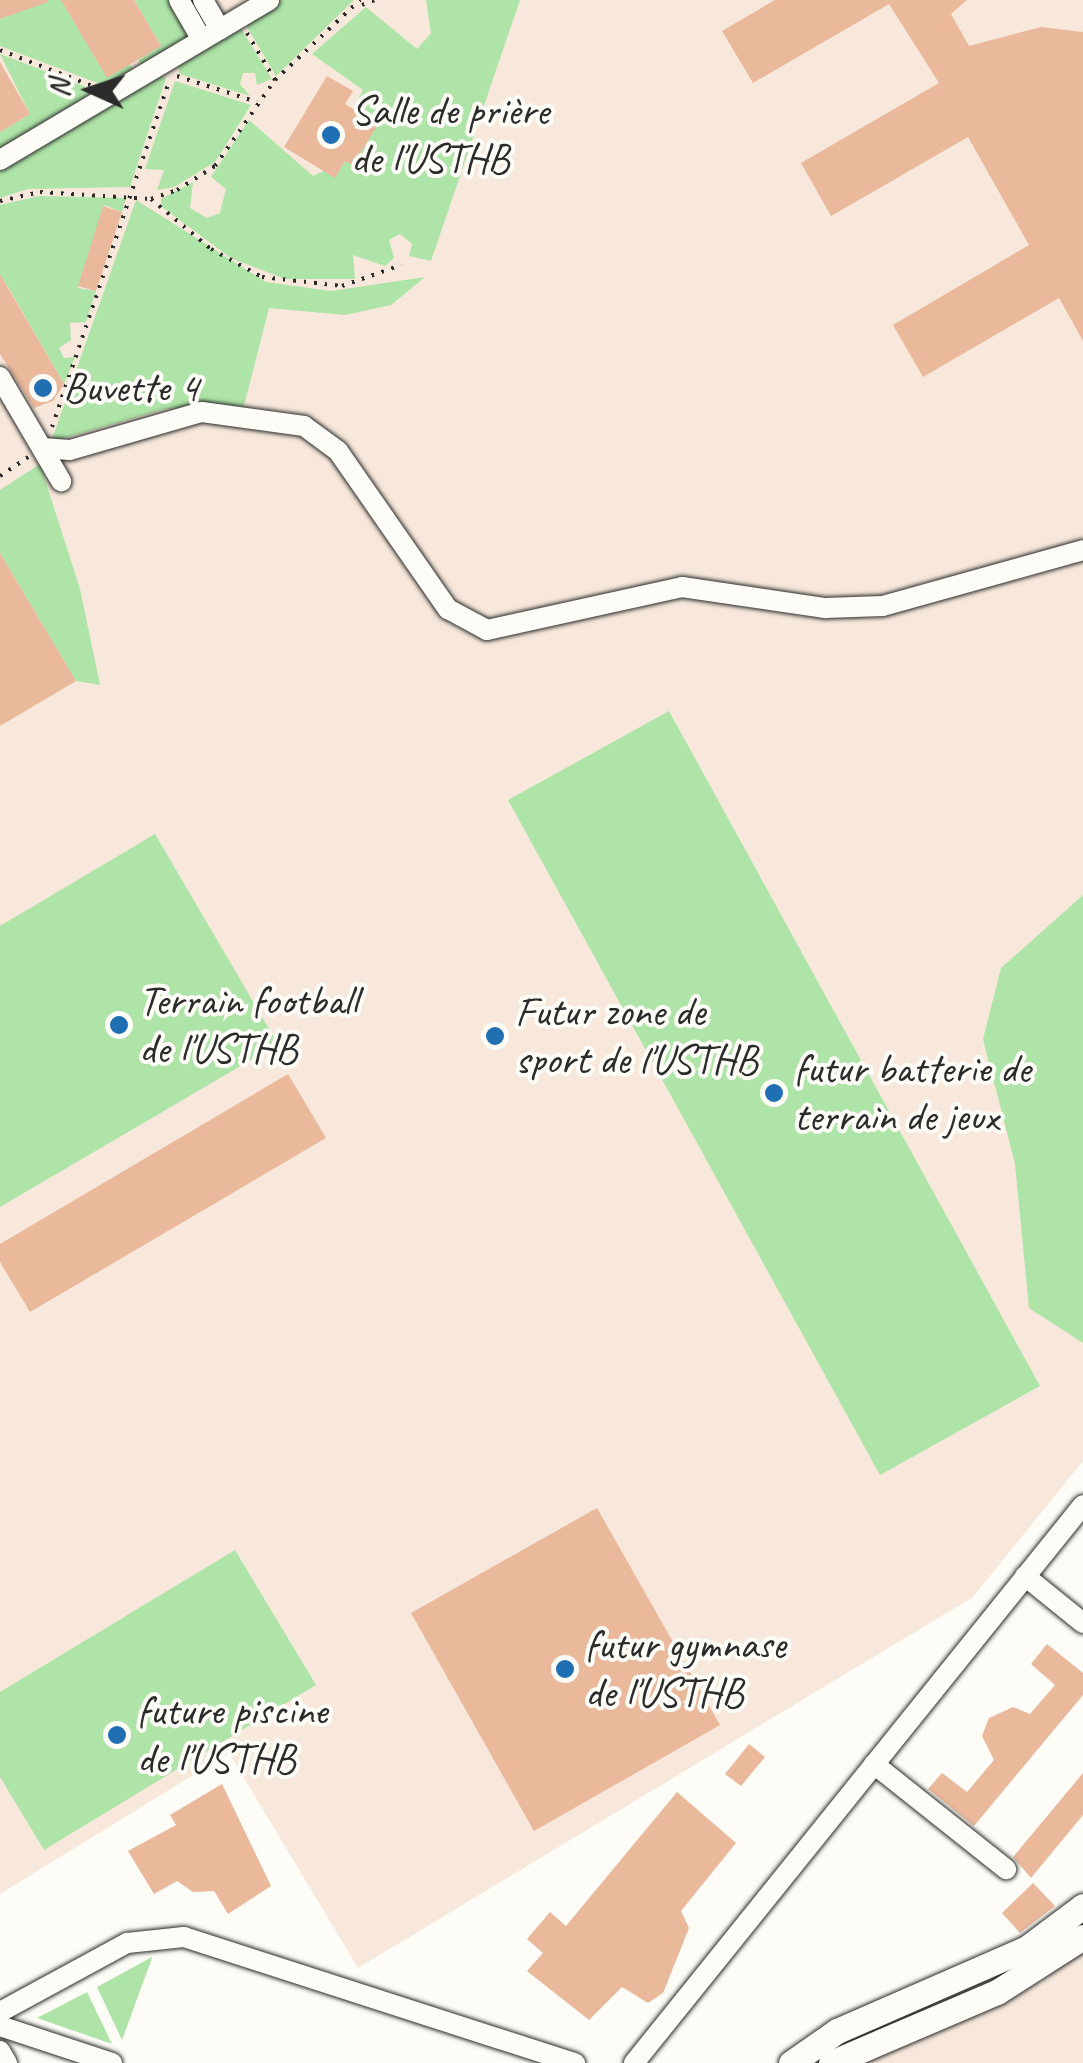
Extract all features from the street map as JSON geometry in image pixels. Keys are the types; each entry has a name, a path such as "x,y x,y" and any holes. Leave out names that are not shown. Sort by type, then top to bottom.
{"main road":[{"path":"791,2063 837,2031 1027,1948 1083,1906"},
{"path":"831,2063 998,1992 1083,1937"}],"lane":[{"path":"179,0 220,29"},
{"path":"203,0 220,29"},
{"path":"0,160 104,99 169,68 220,29 269,0"},
{"path":"0,377 61,480"},
{"path":"42,448 70,450 202,412 304,426 338,451 448,609 499,632 682,587 824,608 883,606 1083,550"},
{"path":"634,2063 1083,1504"},
{"path":"1025,1576 1083,1624"},
{"path":"874,1764 1006,1869"},
{"path":"0,2012 128,1942 184,1937 575,2063"},
{"path":"0,2026 112,2063"},
{"path":"0,2051 7,2063"}],"path":[{"path":"151,199 215,166 275,80 361,3 375,0"},
{"path":"220,29 275,80"},
{"path":"0,50 97,88 104,99"},
{"path":"0,476 42,448 72,382 169,68 257,102"},
{"path":"0,201 32,193 132,193 151,199 211,250 262,277 342,286 402,265"}],"shaded area":[{"path":"0,0 1083,0 1083,1461 973,1597 358,1968 229,1753 0,1894"},
{"path":"1083,1950 1083,2063 853,2063 1041,1982"}],"green space":[{"path":"33,0 61,0 107,77 130,64 133,70 103,85 0,46 0,19 36,6"},
{"path":"134,0 175,0 194,34 141,65 138,60 161,46"},
{"path":"282,0 354,0 276,76 244,22"},
{"path":"426,0 520,0 431,261 409,256 412,244 400,234 389,240 394,258 385,266 353,255 355,279 285,279 231,258 162,207 161,199 193,182 190,208 207,218 220,213 226,189 211,177 249,120 313,176 345,161 353,165 377,124 353,109 363,90 312,54 366,7 417,49 431,33"},
{"path":"239,25 272,79 257,85 255,73 243,73 240,84 250,96 180,74 178,66"},
{"path":"0,54 84,86 92,94 0,149 0,132 30,114"},
{"path":"158,73 166,78 130,187 28,189 0,198 0,166"},
{"path":"175,81 251,105 215,162 174,187 157,190 164,170 145,169"},
{"path":"39,196 126,198 122,212 104,205 100,220 118,223 111,245 103,242 100,280 82,273 78,288 96,291 86,322 70,323 71,340 59,348 64,358 75,357 64,384 7,285 0,288 0,205"},
{"path":"136,200 266,282 331,291 425,277 391,305 345,315 269,308 244,406 165,409 51,442"},
{"path":"40,464 80,589 100,685 76,681 0,553 0,490"},
{"name":"futur batterie de terrain de jeux","path":"669,711 1040,1386 880,1475 508,800"},
{"name":"Terrain football de l'USTHB","path":"155,834 278,1044 0,1207 0,926"},
{"path":"1083,895 1083,1343 1029,1308 1015,1164 983,1039 1001,968"},
{"name":"future piscine de l'USTHB","path":"235,1550 316,1685 44,1850 0,1777 0,1692"},
{"path":"152,1958 122,2040 97,1987"},
{"path":"87,1992 112,2044 37,2018"}],"building":[{"path":"0,0 48,0 48,2 0,19"},
{"path":"61,0 134,0 161,46 107,78"},
{"path":"775,0 967,0 951,14 969,46 1041,27 1083,32 1083,341 1059,298 923,377 893,325 1029,245 968,137 831,216 801,163 939,83 889,4 753,83 722,31"},
{"path":"0,62 30,114 0,132"},
{"name":"Salle de prière de l'USTHB","path":"327,76 353,91 345,104 378,124 353,165 345,161 335,178 284,147"},
{"path":"103,206 122,212 96,291 78,286"},
{"path":"0,274 64,384 53,401 34,408 0,354"},
{"path":"0,553 76,681 0,726"},
{"path":"288,1074 326,1138 30,1312 0,1262 0,1244"},
{"name":"futur gymnase de l'USTHB","path":"597,1508 720,1725 534,1831 411,1613"},
{"path":"1047,1644 1083,1673 1083,1695 974,1826 928,1789 942,1773 967,1792 994,1760 982,1736 989,1718 1013,1707 1030,1714 1055,1685 1031,1664"},
{"path":"749,1744 765,1757 741,1786 725,1774"},
{"path":"1083,1773 1083,1815 1031,1878 1013,1857"},
{"path":"222,1784 271,1886 228,1914 214,1891 193,1892 177,1881 154,1894 128,1851 176,1825 170,1815"},
{"path":"677,1792 736,1843 681,1911 689,1928 663,1993 648,2003 622,1987 589,2020 527,1971 543,1953 527,1939 550,1912 566,1926"},
{"path":"1033,1883 1055,1906 1020,1933 1002,1913"}],"place":[{"name":"Salle de prière de l'USTHB","path":"331,135"},
{"name":"Buvette 4","path":"43,388"},
{"name":"Terrain football de l'USTHB","path":"119,1025"},
{"name":"Futur zone de sport de l'USTHB","path":"495,1036"},
{"name":"futur batterie de terrain de jeux","path":"774,1093"},
{"name":"futur gymnase de l'USTHB","path":"565,1669"},
{"name":"future piscine de l'USTHB","path":"117,1735"}]}
